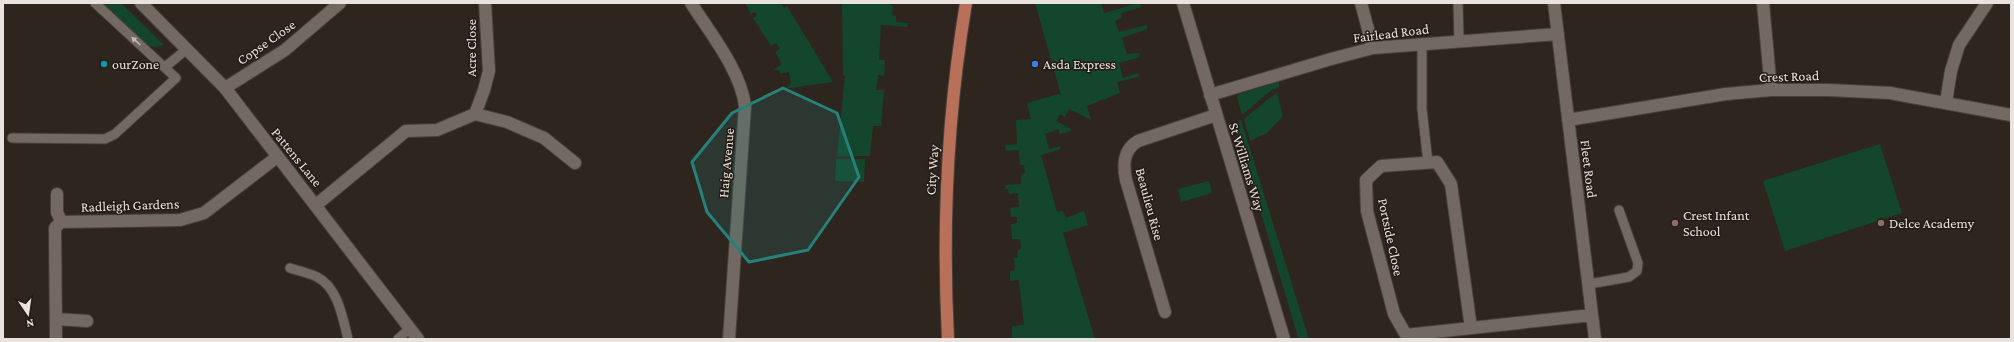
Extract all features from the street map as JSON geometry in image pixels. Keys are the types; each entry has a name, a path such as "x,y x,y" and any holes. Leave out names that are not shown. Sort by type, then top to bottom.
{"main road":[{"name":"City Way","path":"948,339 944,207 954,84 966,3"}],"street":[{"name":"Pattens Lane","path":"142,3 225,88 418,339"},
{"name":"Copse Close","path":"225,88 285,50 340,3"},
{"name":"Acre Close","path":"475,114 489,71 485,3"},
{"name":"Haig Avenue","path":"691,3 734,72 742,91 745,106 729,339"},
{"name":"St Williams Way","path":"1183,3 1284,339"},
{"path":"1361,3 1373,48"},
{"name":"Fleet Road","path":"1554,3 1595,339"},
{"path":"1763,3 1771,90"},
{"path":"1946,102 1951,71 1959,45 1987,3"},
{"name":"Fairlead Road","path":"1210,95 1330,59 1373,48 1558,34"},
{"name":"Crest Road","path":"1568,120 1726,94 1771,90 1829,90 1890,93 2011,115"},
{"path":"316,205 406,131 437,130 475,114 507,122 544,138 575,162"},
{"name":"Beaulieu Rise","path":"1165,312 1126,180 1125,160 1130,149 1138,142 1216,114"},
{"name":"Radleigh Gardens","path":"56,339 55,228 61,222 180,220 204,213 277,157"},
{"path":"1428,163 1437,162 1451,184 1471,328"},
{"name":"Portside Close","path":"1428,163 1381,166 1366,180 1367,211 1394,314 1406,335 1592,315"},
{"name":"Radleigh Gardens","path":"57,194 57,212 61,222"},
{"path":"56,319 87,321"}],"lane":[{"path":"12,138 105,139 115,134 176,78 94,3"},
{"path":"1458,3 1459,41"},
{"path":"1422,44 1422,109 1428,163"},
{"path":"165,67 187,49"},
{"path":"1588,284 1629,277 1637,271 1638,264 1619,210"},
{"path":"290,268 318,277 328,286 339,307 348,339"},
{"path":"398,339 410,328"}],"highlighted area":[{"path":"783,88 837,113 859,177 808,250 749,262 707,212 692,162 732,113"}],"green space":[{"path":"103,3 121,3 164,45 155,47 144,45"},
{"path":"745,3 780,3 784,8 787,6 833,82 783,89 791,85 789,72 780,74 779,70 773,70 782,64 775,52 780,49 776,43 771,46 753,18 757,15 755,12 751,14"},
{"path":"842,3 888,4 893,6 892,15 896,16 896,22 908,23 907,27 881,25 879,60 885,60 884,76 878,75 876,90 884,90 881,126 873,126 870,156 837,156 845,76 843,75"},
{"path":"1035,3 1101,3 1104,13 1139,3 1142,7 1121,13 1122,18 1115,21 1119,32 1147,25 1147,29 1122,38 1127,54 1139,53 1140,57 1119,63 1123,78 1138,73 1139,77 1117,82 1120,93 1087,106 1091,120 1069,109 1065,117 1060,114 1056,121 1070,128 1071,131 1060,134 1058,129 1045,134 1049,149 1060,146 1061,149 1041,155 1057,212 1063,211 1066,218 1084,211 1088,225 1063,233 1095,339 1012,339 1012,326 1024,325 1019,280 1010,281 1010,271 1015,270 1014,258 1018,258 1017,250 1021,249 1020,239 1012,239 1011,224 1017,223 1017,217 1011,217 1010,208 1019,207 1018,193 1009,194 1005,185 1021,184 1021,174 1025,173 1024,165 1020,165 1019,150 1006,151 1005,145 1017,144 1016,120 1031,119 1027,103 1058,94 1061,95"},
{"path":"1279,82 1279,87 1269,92 1242,115 1237,97 1239,94"},
{"path":"1277,92 1283,116 1267,133 1250,141 1244,119"},
{"path":"1241,120 1309,339 1299,339 1298,337 1235,126"},
{"path":"1880,144 1902,213 1785,251 1763,181"},
{"path":"836,159 865,159 864,182 835,181"},
{"path":"1209,181 1212,193 1181,202 1178,189"}],"place":[{"name":"ourZone","path":"104,64"},
{"name":"Asda Express","path":"1035,64"},
{"name":"Crest Infant School","path":"1675,223"},
{"name":"Delce Academy","path":"1881,223"}]}
